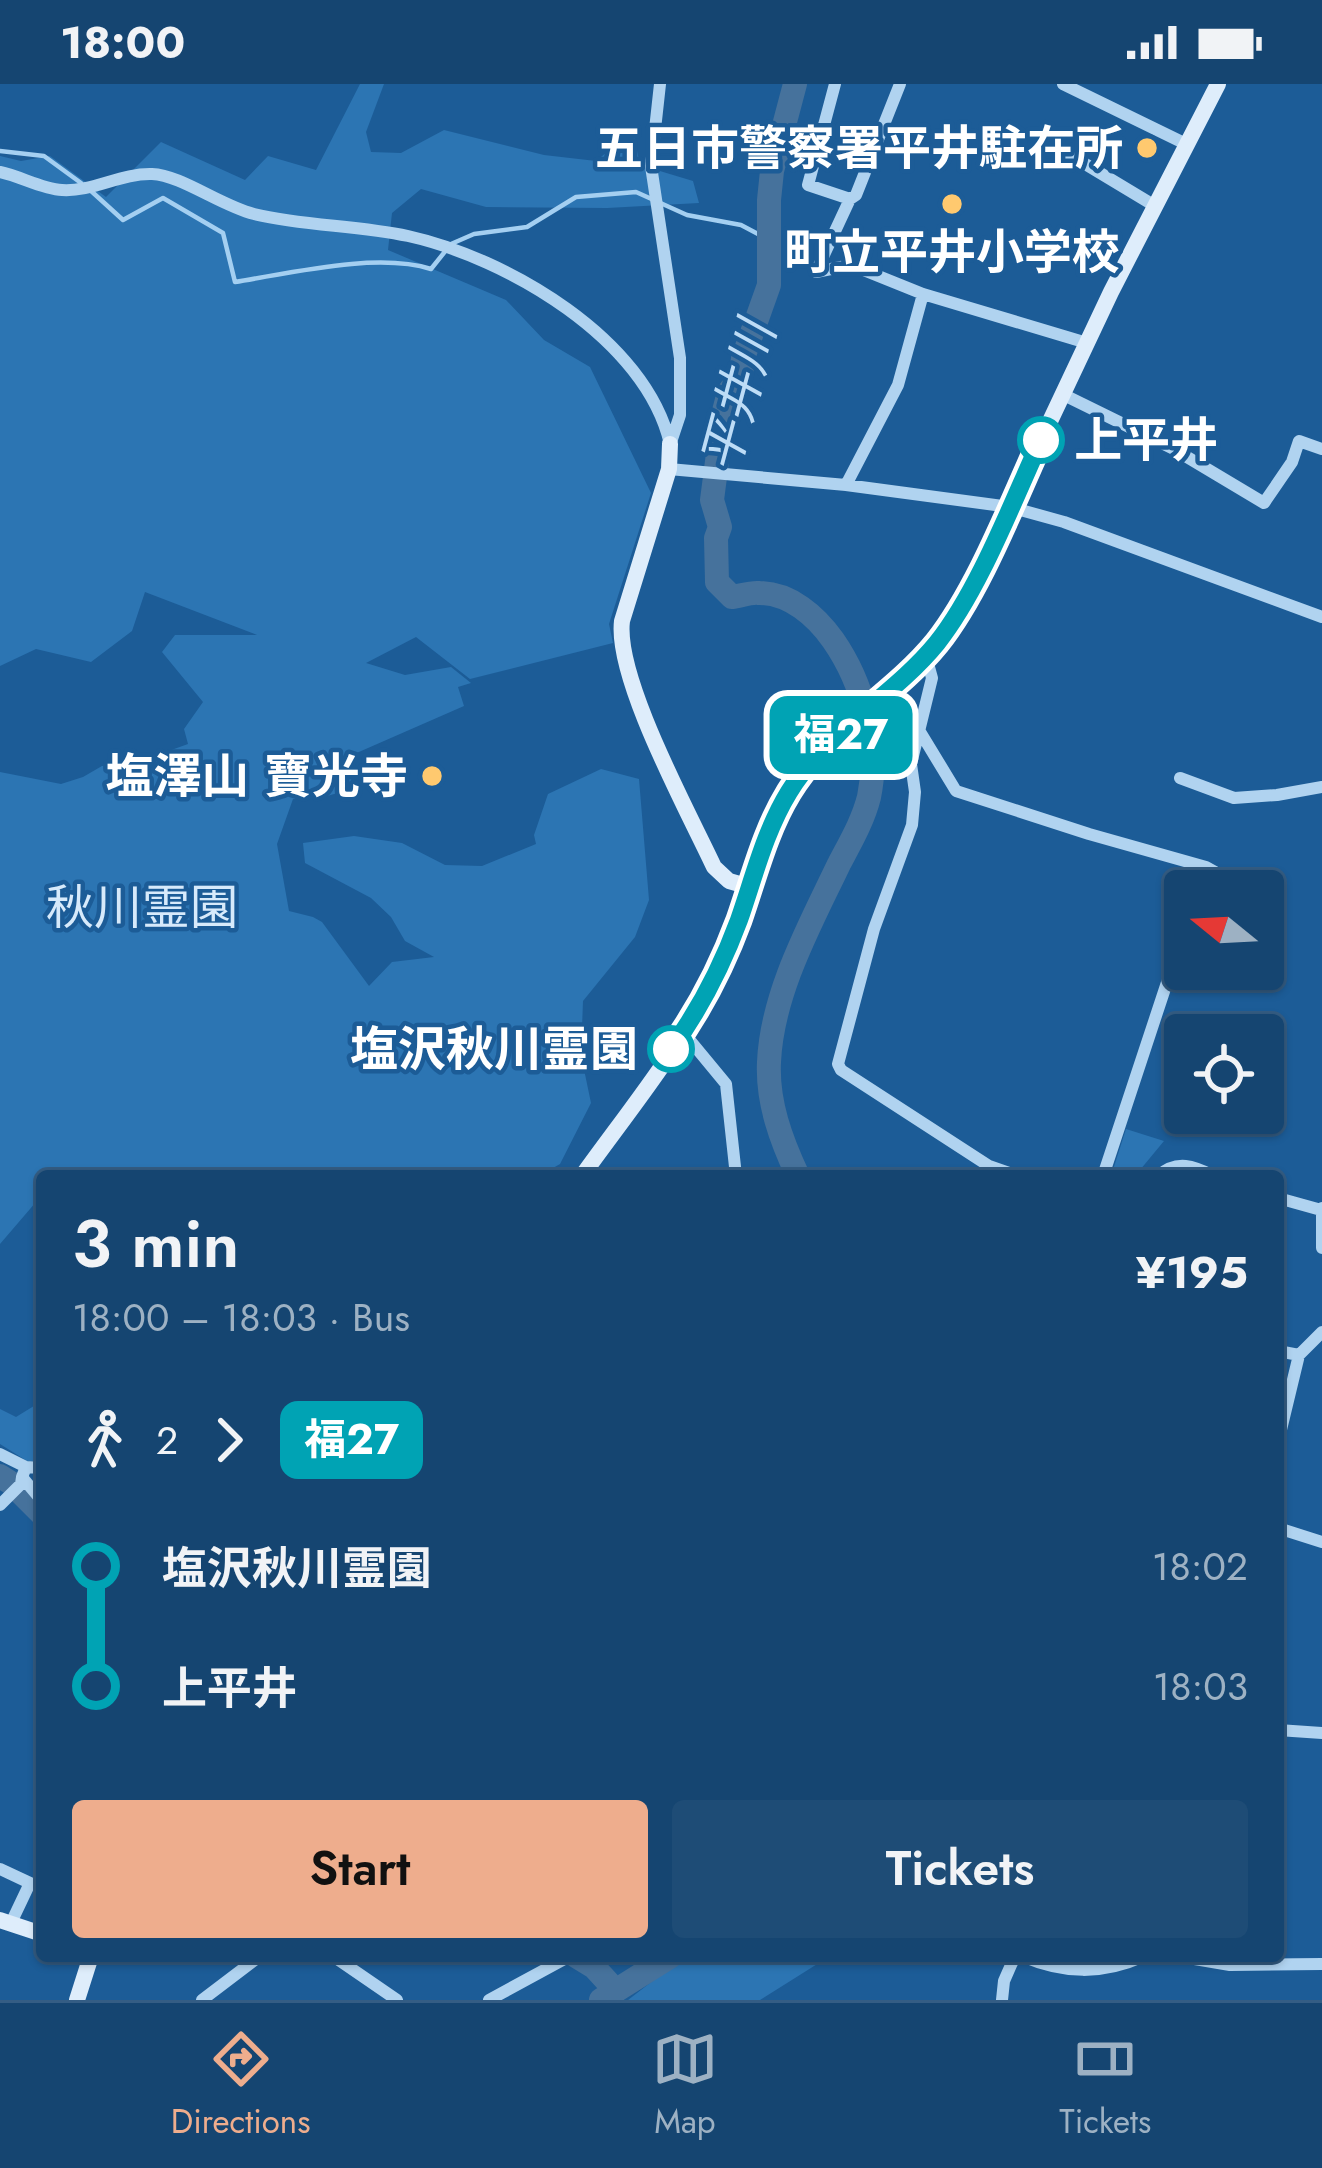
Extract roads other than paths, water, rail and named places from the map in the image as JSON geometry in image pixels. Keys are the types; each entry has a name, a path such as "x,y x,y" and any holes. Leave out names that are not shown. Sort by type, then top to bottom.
{"main road":[{"path":"586,1170 683,1032 717,974 768,833 791,789 832,742 926,656 968,593 1218,84"},
{"path":"670,444 669,470 622,621 623,657 664,761 714,867 729,881 750,887"},
{"path":"6,1922 36,1932"},
{"path":"77,2000 89,1962"}],"street":[{"path":"660,84 651,166 680,358 680,415 670,444"},
{"path":"835,84 808,185 850,199"},
{"path":"899,84 856,195 816,272 850,265 923,293 1087,343"},
{"path":"1063,84 1186,144"},
{"path":"1062,150 1155,206"},
{"path":"0,172 61,190 154,174 231,209 439,244 508,274 589,324 618,352 653,398 670,444"},
{"path":"846,485 898,385 923,293"},
{"path":"1062,394 1172,448 1264,502 1292,462 1299,441 1322,449"},
{"path":"669,470 755,475 1010,507 1322,617"},
{"path":"926,656 932,678 911,764 915,792 911,825 874,929 838,1064 1000,1170"},
{"path":"920,730 956,791 1211,870"},
{"path":"1180,778 1234,798 1322,787"},
{"path":"1105,1170 1164,990"},
{"path":"683,1032 726,1084 735,1170"},
{"path":"1166,1170 1183,1165 1197,1170"},
{"path":"1284,1200 1322,1209 1322,1248"},
{"path":"1284,1417 1299,1355 1322,1331"},
{"path":"1284,1352 1299,1355"},
{"path":"0,1454 24,1472 36,1491"},
{"path":"24,1472 36,1469"},
{"path":"1,1503 21,1484 24,1472"},
{"path":"1284,1530 1322,1542"},
{"path":"1284,1730 1322,1733"},
{"path":"0,1869 30,1883 6,1922"},
{"path":"202,2000 252,1962"},
{"path":"342,1962 397,2000"},
{"path":"489,2000 559,1962"},
{"path":"1002,2000 1004,1981 1015,1962"},
{"path":"1034,1962 1063,1970 1118,1968 1131,1962"},
{"path":"1212,1962 1322,1964"}],"waterway":[{"name":"平井川","path":"795,84 772,171 769,285 741,376 729,392 712,500 720,527 717,582 732,597 756,593 781,597 819,623 853,675 870,736 872,777 866,806 794,960 772,1036 773,1106 796,1170"},
{"path":"0,151 44,156 81,183"},
{"path":"90,190 123,220 163,198 223,233 235,282 360,263 431,269 451,244 474,234 527,227 576,197 636,192 687,215 741,225 758,234 771,227"},
{"path":"0,1476 36,1508"},
{"path":"586,1962 616,1991"},
{"name":"平井川","path":"601,2000 661,1962"}],"place":[{"name":"五日市警察署平井駐在所","path":"1147,148"},
{"name":"町立平井小学校","path":"952,204"},
{"name":"上平井","path":"1041,440"},
{"name":"塩澤山 寶光寺","path":"432,776"},
{"name":"塩沢秋川霊園","path":"671,1049"}],"park label":[{"name":"秋川霊園","path":"142,907"}]}
